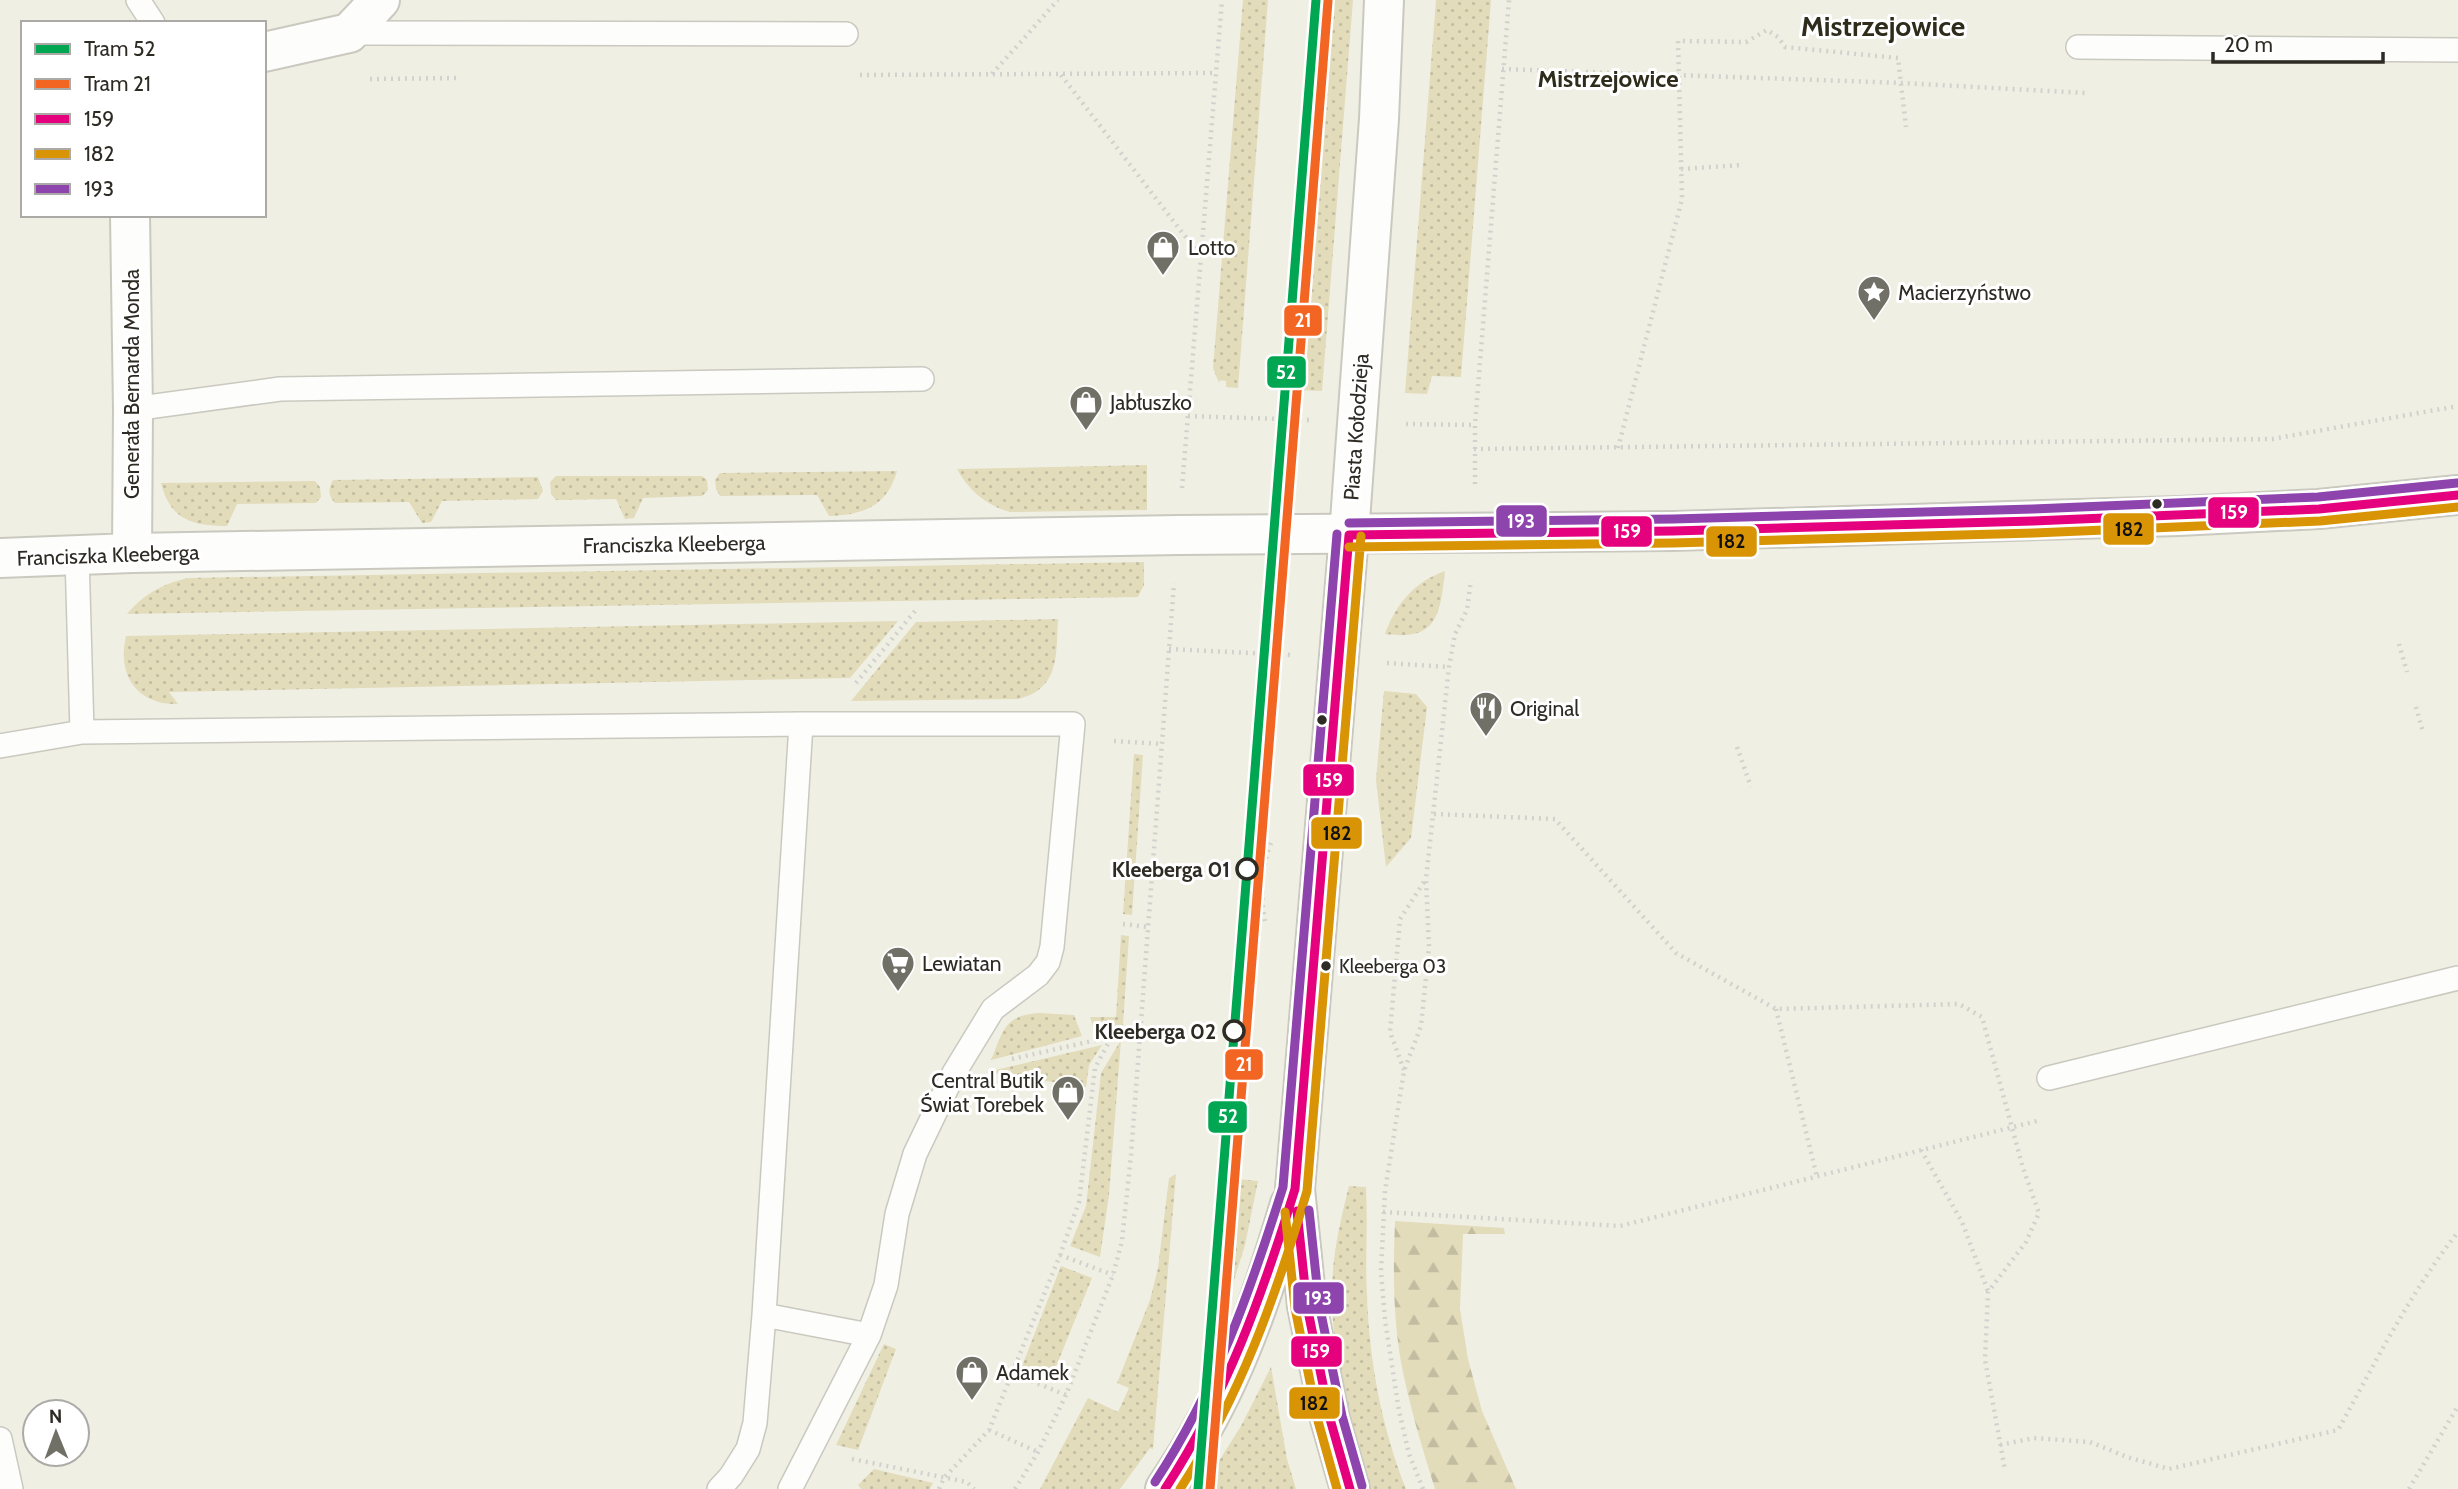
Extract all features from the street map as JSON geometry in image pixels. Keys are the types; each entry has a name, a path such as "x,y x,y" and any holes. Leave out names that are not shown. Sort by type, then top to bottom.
{"street":[{"path":"266,52 349,33 380,0"},
{"name":"Piasta Kołodzieja","path":"1350,1489 1330,1419 1307,1306 1295,1189 1349,535 1379,119 1384,0"},
{"name":"Generała Bernarda Monda","path":"130,217 132,553"},
{"name":"Franciszka Kleeberga","path":"0,558 132,553 1673,530 2046,521 2319,509 2458,495"},
{"name":"Piasta Kołodzieja","path":"1166,1489 1203,1428 1237,1355 1266,1283 1295,1189"}],"lane":[{"path":"138,0 151,21"},
{"path":"349,33 846,34"},
{"path":"2078,47 2458,50"},
{"path":"133,409 280,389 922,379"},
{"path":"77,555 82,732"},
{"path":"719,1489 731,1476 748,1448 755,1423 801,724"},
{"path":"0,746 82,732 801,724 1073,724 1052,947 1048,962 1038,975 993,1009 954,1073 915,1154 897,1214 886,1285 869,1335 790,1489"},
{"path":"2049,1078 2458,978"},
{"path":"764,1315 869,1335"},
{"path":"0,1439 11,1489"}],"path":[{"path":"992,74 1058,0"},
{"path":"1182,494 1222,0"},
{"path":"1475,494 1475,425 1508,0"},
{"path":"1618,448 1682,199 1678,41 1746,42 1767,30 1778,37 1785,47 1898,58 1906,127"},
{"path":"1502,69 1902,83 2085,93 2078,47"},
{"path":"1061,75 1201,257"},
{"path":"1681,169 1742,165"},
{"path":"1475,449 2272,439 2458,405"},
{"path":"1188,416 1295,420"},
{"path":"1405,424 1475,425"},
{"path":"1423,1489 1406,1443 1385,1320 1381,1271 1383,1212 1404,1071 1421,1026 1429,947 1426,878 1448,667 1455,634 1467,610 1471,575"},
{"path":"1015,1489 1038,1452 1066,1395 1114,1275 1120,1250 1141,1030 1175,578"},
{"path":"840,724 840,703 915,611"},
{"path":"2399,644 2407,672"},
{"path":"1169,649 1276,654"},
{"path":"1381,662 1448,667"},
{"path":"2416,707 2423,732"},
{"path":"1737,747 1751,787"},
{"path":"1433,814 1555,819 1676,953 1776,1009 1959,1004 1982,1017 2023,1168 2039,1213 2026,1242 1988,1292"},
{"path":"1404,1071 1391,1032 1400,919 1426,878"},
{"path":"1122,923 1148,927"},
{"path":"1776,1009 1817,1177"},
{"path":"1007,1061 1141,1030"},
{"path":"939,1489 944,1478 989,1430 1060,1255 1079,1202 1095,1068 1112,1036"},
{"path":"1383,1212 1620,1226 2059,1115 2049,1078"},
{"path":"1921,1150 1962,1222 1988,1292 1985,1360 2005,1470"},
{"path":"2000,1445 2034,1438 2090,1442 2169,1469 2338,1430 2390,1335 2458,1232"},
{"path":"1060,1255 1114,1275"},
{"path":"1012,1373 1066,1395"},
{"path":"2409,1489 2458,1406"},
{"path":"989,1430 1038,1452"},
{"path":"810,1450 967,1482 974,1489"}],"green space":[{"path":"1243,0 1268,0 1238,388 1226,387 1226,381 1220,380 1219,383 1213,368"},
{"path":"1329,0 1353,0 1322,391 1298,390"},
{"path":"1436,0 1491,0 1461,377 1432,376 1427,394 1405,393"},
{"path":"1147,465 1147,510 1010,512 979,496 957,469"},
{"path":"897,471 887,493 872,507 852,514 829,516 817,495 720,496 715,480 720,473"},
{"path":"556,476 702,476 707,480 708,490 702,496 643,498 634,518 625,519 616,499 556,500 551,494 550,482"},
{"path":"538,477 543,491 538,499 442,501 431,522 422,523 409,502 335,503 330,492 333,480"},
{"path":"315,481 320,487 321,497 316,503 237,504 227,526 194,522 177,513 170,505 161,483"},
{"path":"1144,562 1144,585 1138,597 127,614 154,591 188,578"},
{"path":"1445,571 1441,601 1433,622 1416,633 1385,634 1408,595 1424,581"},
{"path":"1058,619 1053,669 1049,679 1032,694 1018,699 851,701 916,622"},
{"path":"898,621 850,678 169,692 178,704 163,703 141,693 133,685 124,663 126,636"},
{"path":"1384,691 1416,694 1427,707 1411,838 1386,867 1376,780"},
{"path":"1134,754 1143,755 1132,915 1123,914"},
{"path":"1121,935 1129,936 1123,1025 1095,1032 1090,1017 1116,1017"},
{"path":"1039,1013 1074,1015 1082,1036 991,1060 1002,1033 1011,1021"},
{"path":"1121,1040 1109,1195 1100,1257 1070,1246 1086,1206 1101,1073"},
{"path":"1102,1045 1089,1065 1086,1087 987,1072"},
{"path":"1176,1174 1153,1449 1150,1448 1120,1489 1040,1489 1088,1398 1118,1412 1129,1388 1117,1383 1150,1300 1158,1268 1169,1178"},
{"path":"1236,1179 1258,1181 1245,1245 1227,1303"},
{"path":"1349,1186 1366,1187 1366,1282 1371,1344 1378,1394 1390,1443 1406,1489 1368,1489 1340,1376 1332,1288 1337,1241"},
{"path":"1395,1221 1504,1228 1505,1234 1463,1234 1460,1309 1468,1359 1482,1411 1516,1489 1435,1489 1412,1410 1398,1345 1394,1292"},
{"path":"1061,1266 1092,1278 1051,1379 1022,1366"},
{"path":"884,1344 896,1349 858,1450 836,1445"},
{"path":"1271,1367 1287,1459 1296,1489 1211,1489 1212,1472 1241,1426"},
{"path":"874,1469 933,1483 930,1489 861,1489 858,1485"}],"tram line":[{"name":"52","path":"1198,1489 1316,0"},
{"name":"21","path":"1210,1489 1328,1"}],"transit line":[{"name":"193","path":"1349,523 1673,519 2033,509 2318,497 2457,483"},
{"name":"159","path":"1349,535 1673,531 2033,521 2319,509 2458,495"},
{"name":"182","path":"1349,547 1673,543 2034,533 2320,521 2458,507"},
{"name":"193","path":"1155,1482 1196,1411 1230,1339 1283,1187 1337,534"},
{"name":"159","path":"1165,1489 1225,1381 1256,1306 1295,1189 1349,535"},
{"name":"182","path":"1180,1489 1221,1418 1254,1345 1283,1269 1307,1191 1361,536"},
{"name":"193","path":"1309,1210 1319,1304 1342,1416 1362,1486"},
{"name":"159","path":"1297,1211 1307,1306 1330,1419 1350,1489"},
{"name":"182","path":"1285,1212 1295,1308 1318,1421 1337,1489"}],"place":[{"name":"Lotto","path":"1163,277"},
{"name":"Macierzyństwo","path":"1874,322"},
{"name":"Jabłuszko","path":"1086,432"},
{"name":"Original","path":"1486,738"},
{"name":"Kleeberga 01","path":"1247,869"},
{"name":"Kleeberga 03","path":"1326,966"},
{"name":"Lewiatan","path":"898,993"},
{"name":"Kleeberga 02","path":"1234,1031"},
{"name":"Central Butik Świat Torebek","path":"1068,1122"},
{"name":"Adamek","path":"972,1402"}],"district":[{"name":"Mistrzejowice","path":"1883,26"},
{"name":"Mistrzejowice","path":"1608,78"}]}
